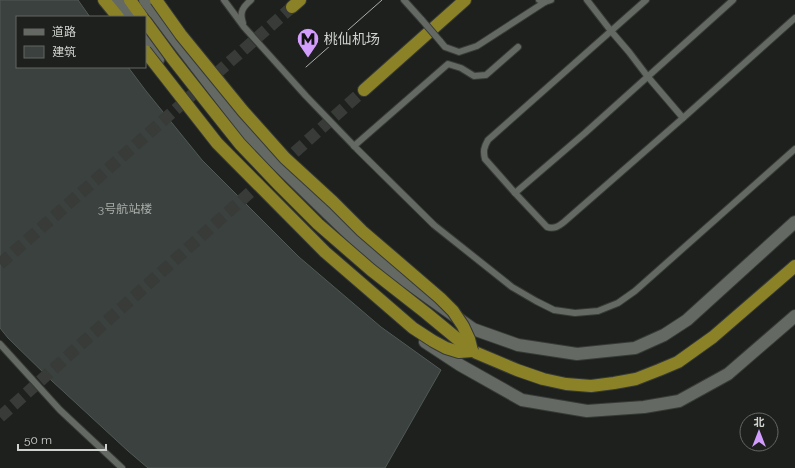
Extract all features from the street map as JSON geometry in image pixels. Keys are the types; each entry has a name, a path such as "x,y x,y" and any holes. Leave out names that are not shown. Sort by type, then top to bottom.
{"highway":[{"path":"104,0 117,16"},
{"path":"130,0 141,16"},
{"path":"156,0 181,36 243,111 285,158 362,231 453,311 463,326 469,339 472,351"},
{"path":"364,90 465,0"},
{"path":"146,22 204,100 240,144 318,224 365,265 472,351 517,370 543,379 566,384 591,386 614,384 636,379 678,362 713,337 795,266"},
{"path":"146,53 218,143 325,252 413,328 446,348 459,352 472,351"}],"street":[{"path":"118,0 128,16"},
{"path":"145,0 253,142 376,260 473,329 518,345 577,354 635,348 664,335 687,320 795,222"},
{"path":"146,43 237,168 336,268 422,340 460,365 522,400 587,411 644,407 679,401 728,374 795,316"}],"lane":[{"path":"224,0 244,27 306,96 434,225 512,287 554,310 575,313 598,311 618,303 635,291 795,149"},
{"path":"244,27 241,13 251,0"},
{"path":"404,0 445,47 459,52 477,46 545,1"},
{"path":"587,0 648,77 683,118"},
{"path":"646,0 488,140 484,147 483,152 485,159 547,227 553,228 564,222 795,18"},
{"path":"515,193 585,133 733,0"},
{"path":"354,146 448,64 461,68 474,76 486,75 518,47"},
{"path":"0,344 60,410 122,468"}],"building":[{"path":"0,0 78,0 89,16 16,16 16,68 129,68 202,160 299,257 381,327 441,370 385,468 148,468 52,381 8,338 0,328"}],"tunnel":[{"path":"0,264 292,7"},
{"path":"0,417 364,90"}],"tram line":[{"path":"306,67 382,0"}],"place":[{"name":"桃仙机场","path":"308,58"}]}
